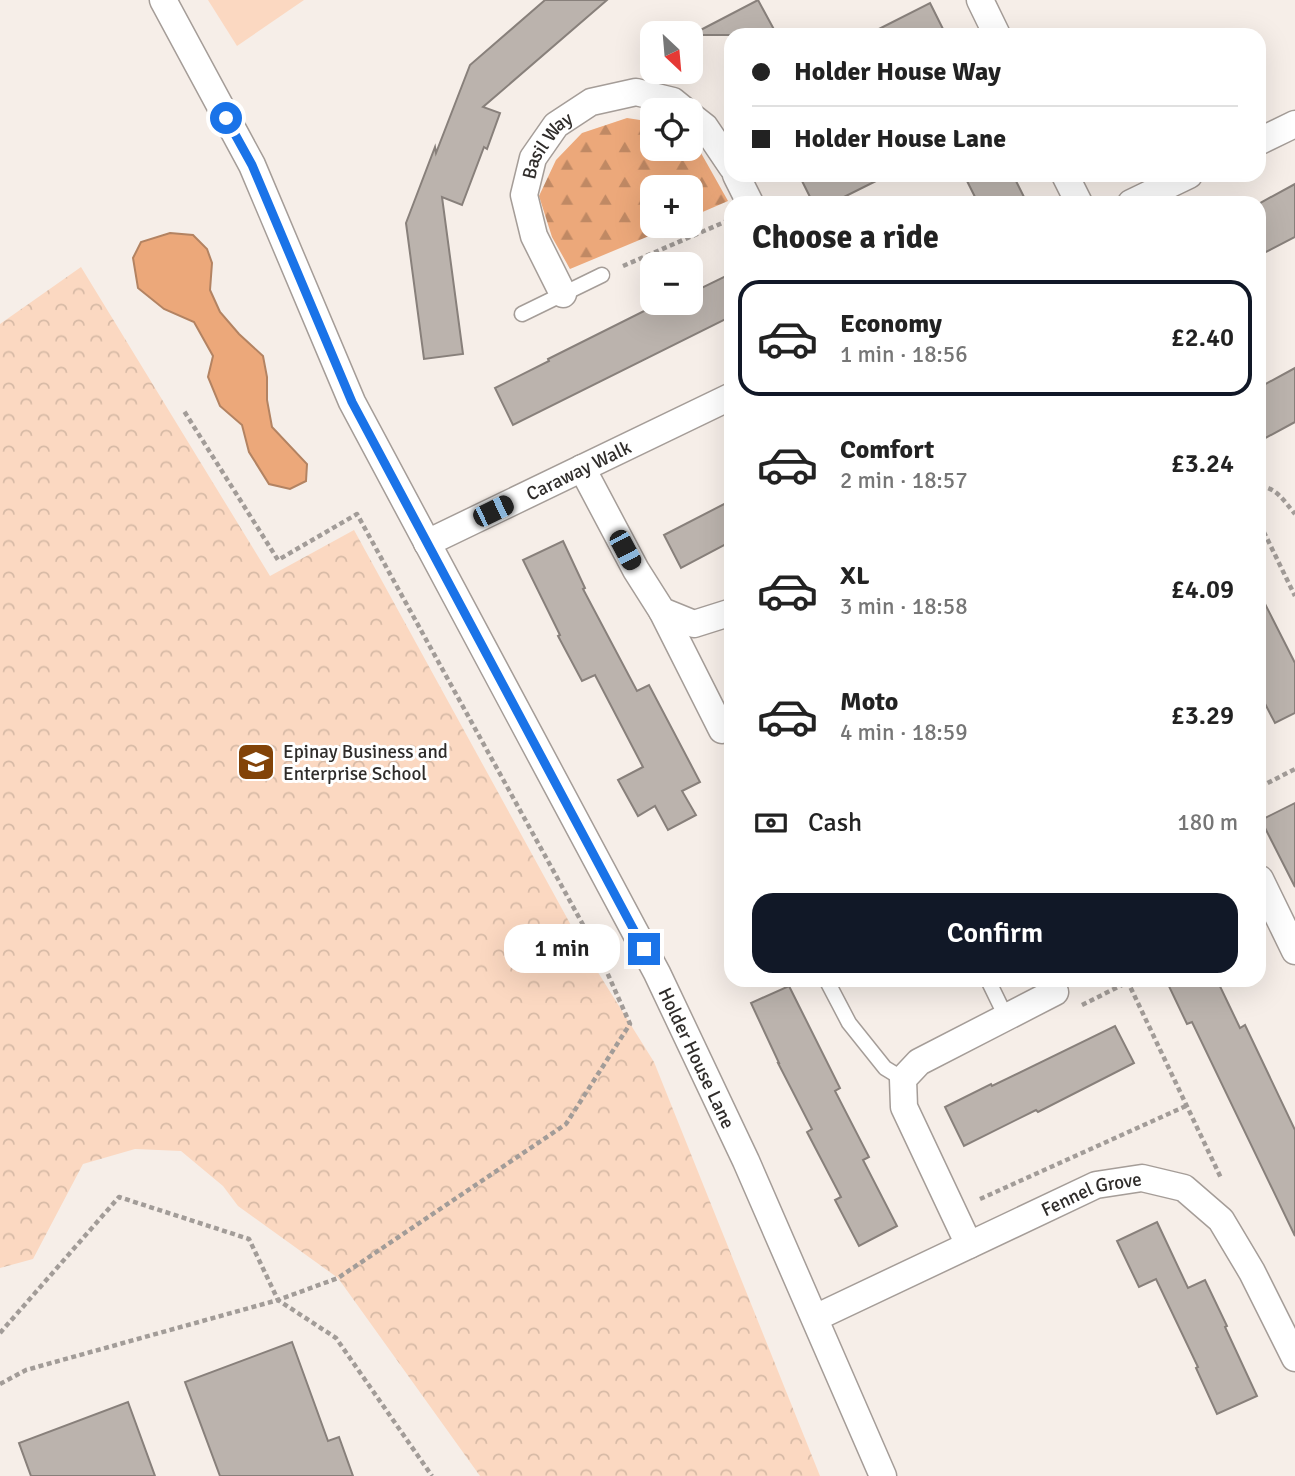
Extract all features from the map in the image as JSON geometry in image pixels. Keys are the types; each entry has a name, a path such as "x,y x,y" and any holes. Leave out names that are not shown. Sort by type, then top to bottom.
{"street":[{"name":"Holder House Lane","path":"163,0 252,165 352,402 657,973 746,1161 883,1476"},
{"path":"979,0 993,28"},
{"name":"Basil Way","path":"563,294 534,236 524,195 533,158 556,125 591,102 636,92 661,98"},
{"path":"1266,138 1295,124"},
{"path":"703,125 724,155"},
{"path":"1146,196 1174,182"},
{"name":"Caraway Walk","path":"427,543 724,400"},
{"path":"582,468 636,570 662,611 722,730"},
{"path":"662,611 694,624 724,615"},
{"path":"1266,891 1295,951"},
{"path":"969,1245 904,1107 903,1079 919,1062 1055,992"},
{"name":"Fennel Grove","path":"815,1318 1096,1185 1142,1178 1184,1188 1221,1220 1252,1272 1295,1358"}],"lane":[{"path":"522,314 602,275"},
{"path":"830,987 849,1023 885,1068 903,1079"},
{"path":"991,987 1006,1017"}],"path":[{"path":"602,275 724,222"},
{"path":"0,1384 26,1370 278,1300 338,1278 566,1124 630,1024 598,952 357,514 278,560 184,411"},
{"path":"1266,486 1276,490 1295,514"},
{"path":"1266,536 1295,596"},
{"path":"1291,587 1295,580"},
{"path":"1266,784 1295,769"},
{"path":"1055,992 1072,1010 1116,987"},
{"path":"1130,987 1227,1191 1221,1220"},
{"path":"953,1212 1186,1105"},
{"path":"0,1333 118,1197 249,1239 278,1300 336,1338 432,1476"}],"green space":[{"path":"208,0 304,0 237,46"},
{"path":"627,118 640,120 640,161 703,161 703,157 725,196 724,203 703,212 703,175 640,175 640,238 644,238 570,269 552,237 539,196 556,160 582,133"},
{"name":"Epinay Business and Enterprise School","path":"81,267 270,576 354,530 589,958 654,1062 820,1476 480,1476 338,1278 238,1206 223,1186 181,1151 135,1149 83,1164 33,1259 0,1268 0,324"}],"water":[{"path":"170,233 193,235 207,249 212,263 210,290 220,312 263,356 272,427 307,464 306,481 290,489 269,484 249,452 242,425 220,406 208,377 213,356 194,322 164,309 138,288 133,258 141,242"}],"building":[{"path":"545,0 607,0 483,107 500,113 462,205 442,197 463,354 424,359 406,223 470,65"},
{"path":"758,0 773,28 724,28 724,35 704,35 704,28"},
{"path":"930,3 942,28 881,28"},
{"path":"802,182 874,182 846,196 810,196"},
{"path":"968,182 1016,182 1024,196 974,196"},
{"path":"1295,184 1295,237 1266,252 1266,200"},
{"path":"724,277 724,320 513,425 495,388 549,361 548,359 640,313 703,315 703,287"},
{"path":"1295,368 1295,422 1266,438 1266,384"},
{"path":"724,504 724,545 681,568 664,535"},
{"path":"563,541 585,588 583,589 637,691 649,685 700,782 682,791 696,815 668,830 655,806 638,816 618,780 643,767 595,675 582,681 523,560"},
{"path":"1266,606 1295,663 1295,713 1275,723 1266,706"},
{"path":"1295,803 1295,887 1266,830 1266,818"},
{"path":"790,987 840,1088 835,1091 869,1157 863,1160 897,1226 859,1246 835,1200 841,1197 807,1132 812,1129 751,1003"},
{"path":"1169,987 1220,987 1240,1028 1245,1025 1295,1130 1295,1236 1192,1022 1187,1024"},
{"path":"1115,1026 1134,1063 964,1146 945,1107"},
{"path":"1157,1222 1188,1288 1205,1280 1257,1396 1217,1414 1156,1279 1139,1287 1117,1241"},
{"path":"292,1342 328,1441 339,1437 353,1476 220,1476 185,1382"},
{"path":"128,1402 155,1476 31,1476 19,1443"}],"place":[{"name":"Epinay Business and Enterprise School","path":"256,762"}],"route":[{"path":"226,118 252,165 352,402 644,949"}]}
